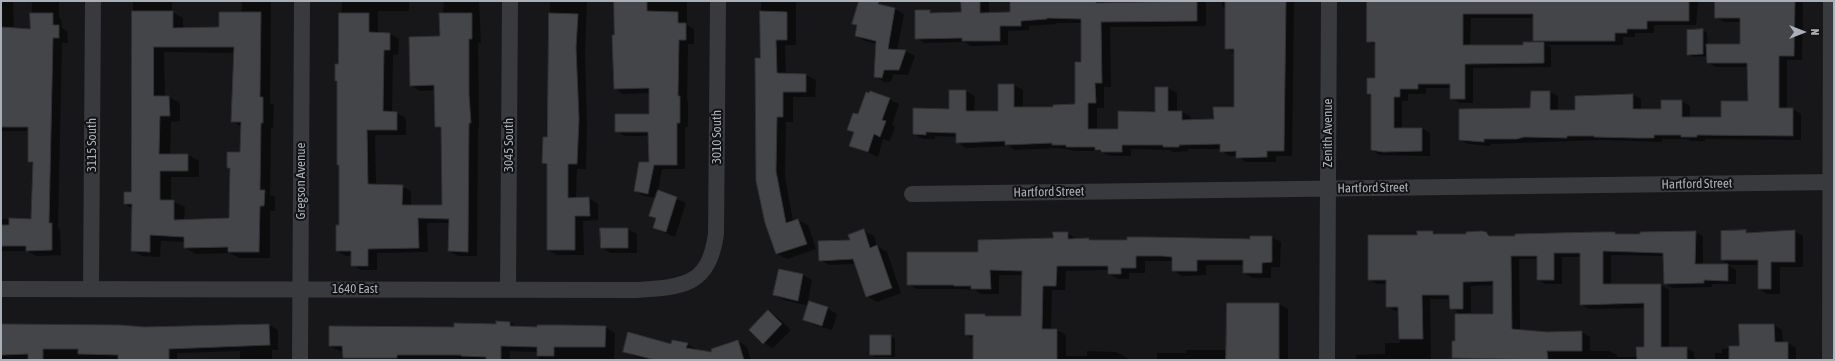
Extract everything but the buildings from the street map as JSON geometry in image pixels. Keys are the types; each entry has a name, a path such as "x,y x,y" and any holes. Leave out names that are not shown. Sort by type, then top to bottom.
{"street":[{"name":"3115 South","path":"91,289 93,1"},
{"name":"Gregson Avenue","path":"300,360 302,1"},
{"name":"3045 South","path":"508,290 510,1"},
{"name":"3010 South","path":"704,271 710,260 716,234 718,1"},
{"name":"Zenith Avenue","path":"1327,360 1329,1"},
{"path":"1830,360 1832,1"},
{"name":"Hartford Street","path":"912,194 1832,182"},
{"name":"1640 East","path":"1,289 654,289 683,284 695,278 704,271"}]}
